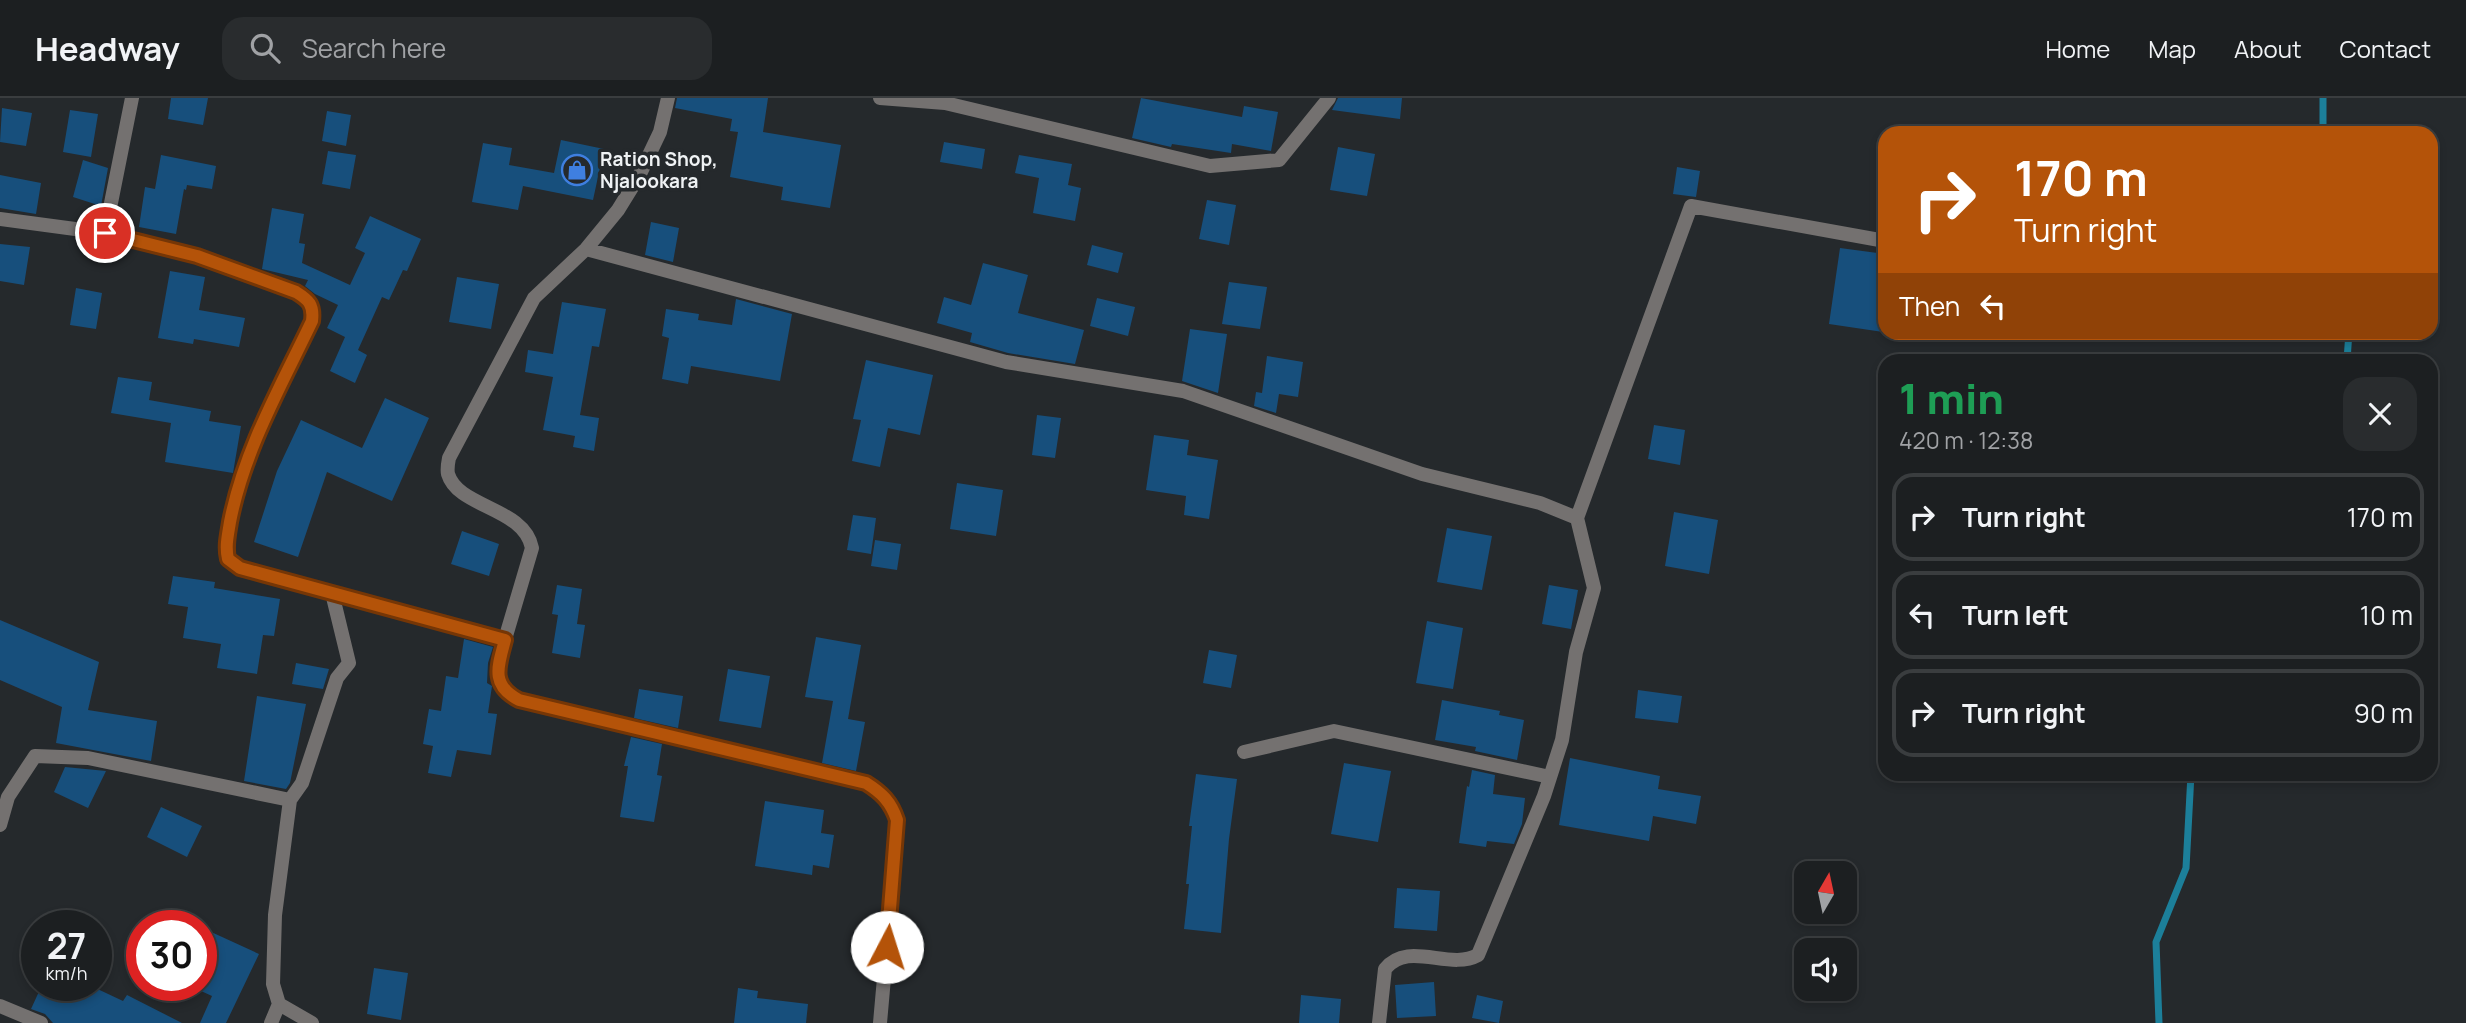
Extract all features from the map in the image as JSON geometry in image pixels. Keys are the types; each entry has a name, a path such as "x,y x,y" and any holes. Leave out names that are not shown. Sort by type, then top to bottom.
{"street":[{"path":"105,233 132,98"},
{"path":"668,98 660,132 639,176 618,210 586,249 534,298 449,458 448,473 456,488 520,526 530,537 532,548 498,663 499,681 508,694 519,700 866,783 886,798 897,820 897,832 880,1023"},
{"path":"880,98 945,103 1210,166 1279,159 1329,98"},
{"path":"1379,1023 1385,969 1390,962 1403,956 1459,961 1478,955 1550,777 1562,740 1576,652 1594,588 1577,518 1691,206 1878,240"},
{"path":"0,219 105,233 197,256 296,292 309,300 313,310 312,321 257,435 234,500 226,548 228,559 240,568 505,640"},
{"path":"586,249 1006,362 1183,391 1422,474 1540,503 1577,518"},
{"path":"271,1023 279,1004 273,984 275,915 290,800 302,783 337,678 349,663 332,593"},
{"path":"1244,752 1334,731 1550,777"},
{"path":"0,825 8,797 35,756 88,758 290,800"},
{"path":"279,1004 312,1023"},
{"path":"0,1006 41,1023"}],"building":[{"path":"171,98 208,98 203,125 168,119"},
{"path":"677,98 768,98 763,132 841,145 830,208 781,200 783,187 730,177 738,132 730,131 732,119 675,108"},
{"path":"1141,98 1242,117 1244,106 1278,112 1271,151 1232,144 1231,153 1172,144 1171,147 1132,138"},
{"path":"1338,98 1402,98 1400,119 1332,110"},
{"path":"2,108 32,113 26,146 0,142"},
{"path":"70,110 98,114 91,157 63,152"},
{"path":"327,111 351,115 346,146 322,141"},
{"path":"561,140 604,149 593,200 523,186 518,210 472,202 483,143 512,148 509,165 554,173"},
{"path":"944,142 985,149 982,169 940,162"},
{"path":"1338,147 1375,154 1367,196 1330,190"},
{"path":"328,151 356,155 350,189 322,184"},
{"path":"161,155 216,166 212,189 187,185 186,190 184,189 176,234 139,227 145,187 155,189"},
{"path":"1019,155 1072,164 1068,185 1081,188 1075,221 1033,213 1039,178 1015,173"},
{"path":"83,160 108,168 101,206 73,197"},
{"path":"1677,167 1700,171 1696,197 1673,194"},
{"path":"0,175 41,183 36,214 0,208"},
{"path":"1207,200 1236,205 1229,245 1199,239"},
{"path":"272,208 304,214 299,243 305,244 302,263 350,285 365,253 355,248 370,216 421,239 407,271 403,270 389,300 382,297 358,350 367,355 355,383 330,371 345,337 327,328 338,305 305,286 308,280 262,269"},
{"path":"651,222 679,228 673,262 645,255"},
{"path":"0,244 30,247 24,285 0,281"},
{"path":"1092,245 1123,253 1118,273 1087,265"},
{"path":"1840,248 1878,253 1878,331 1829,324"},
{"path":"983,263 1028,275 1018,313 1084,330 1075,364 1008,353 970,342 972,333 937,323 944,297 971,305"},
{"path":"170,271 205,277 199,310 245,318 239,347 194,339 193,344 158,338"},
{"path":"457,277 499,284 491,329 449,322"},
{"path":"1229,282 1267,287 1260,329 1222,324"},
{"path":"76,288 102,293 96,329 70,325"},
{"path":"1097,298 1135,307 1128,336 1090,326"},
{"path":"736,299 792,314 780,381 691,366 688,384 662,379 669,338 662,336 666,309 699,314 698,320 732,325"},
{"path":"562,302 606,309 599,347 592,346 580,415 599,418 594,451 573,447 575,436 543,430 553,377 525,372 528,350 553,354"},
{"path":"1190,329 1227,334 1218,393 1182,381"},
{"path":"1267,356 1303,362 1298,397 1279,394 1276,413 1254,406 1256,392 1262,393"},
{"path":"866,360 933,375 920,435 888,428 880,467 852,461 861,420 853,419"},
{"path":"118,377 152,382 149,400 211,411 209,421 241,426 233,473 165,462 171,423 111,413"},
{"path":"385,398 429,418 392,501 327,472 298,557 254,542 277,471 301,420 362,448"},
{"path":"1037,415 1061,418 1055,458 1032,455"},
{"path":"1654,425 1685,430 1680,465 1648,459"},
{"path":"1154,435 1189,440 1187,455 1218,460 1209,519 1184,515 1186,496 1146,490"},
{"path":"957,483 1003,490 996,536 950,529"},
{"path":"1674,512 1718,520 1709,574 1665,566"},
{"path":"853,515 876,518 871,554 847,550"},
{"path":"1447,528 1492,536 1482,590 1437,582"},
{"path":"462,531 499,544 489,576 451,564"},
{"path":"875,540 901,544 897,570 871,566"},
{"path":"173,576 215,582 214,588 280,599 274,636 263,635 257,674 217,668 221,644 183,638 188,607 168,604"},
{"path":"557,585 582,589 577,624 585,625 580,658 552,653 558,615 552,614"},
{"path":"1549,585 1578,590 1571,629 1542,624"},
{"path":"0,620 99,662 88,710 157,721 151,761 56,743 62,707 0,680"},
{"path":"1427,621 1463,628 1453,689 1416,683"},
{"path":"816,637 861,645 848,719 865,722 856,771 822,763 833,701 805,697"},
{"path":"464,639 493,647 488,663 487,683 492,686 488,713 497,714 491,755 457,750 451,777 428,773 433,746 423,744 429,709 441,711 446,676 458,678"},
{"path":"1209,650 1237,655 1231,688 1203,683"},
{"path":"296,663 329,669 323,689 292,684"},
{"path":"728,669 770,676 761,728 719,721"},
{"path":"639,689 683,696 678,728 634,718"},
{"path":"1638,690 1682,696 1678,723 1635,718"},
{"path":"257,696 306,704 290,783 286,789 244,781"},
{"path":"1442,700 1500,711 1499,715 1524,720 1517,760 1475,751 1476,747 1435,740"},
{"path":"631,737 662,744 657,775 662,776 654,822 620,817 628,766 624,766"},
{"path":"1570,758 1660,776 1658,789 1701,796 1696,824 1653,816 1649,841 1559,825"},
{"path":"1344,763 1391,771 1378,842 1331,834"},
{"path":"65,767 106,771 88,808 54,792"},
{"path":"1472,770 1495,775 1493,794 1525,798 1522,824 1514,844 1487,841 1486,847 1459,843 1467,786 1469,787"},
{"path":"1196,774 1237,779 1221,933 1184,929 1192,826 1189,826"},
{"path":"765,801 824,810 821,833 834,835 829,868 813,865 812,875 755,866"},
{"path":"161,807 202,826 187,857 147,837"},
{"path":"1397,888 1440,891 1437,931 1394,928"},
{"path":"217,935 259,954 226,1023 200,1023 210,1001 217,1001"},
{"path":"374,968 408,973 401,1020 367,1014"},
{"path":"1434,982 1436,1016 1397,1018 1395,985"},
{"path":"738,988 758,991 757,998 808,1004 806,1023 734,1023"},
{"path":"1301,995 1341,999 1339,1023 1299,1023"},
{"path":"1477,995 1503,1001 1499,1023 1472,1018"},
{"path":"112,996 123,1001 126,996 126,1001 139,1001 182,1023 53,1023 45,1014 31,1009 35,1001 112,1001"}],"waterway":[{"path":"2323,98 2323,126"},
{"path":"2347,354 2348,340"},
{"path":"2159,1023 2156,942 2186,868 2191,781"}],"place":[{"name":"Ration Shop, Njalookara","path":"577,170"}],"route":[{"path":"105,233 197,256 296,292 309,300 313,310 312,321 257,435 234,500 226,548 228,559 240,568 505,640 498,663 499,681 508,694 519,700 866,783 886,798 897,820 887,947"}]}
